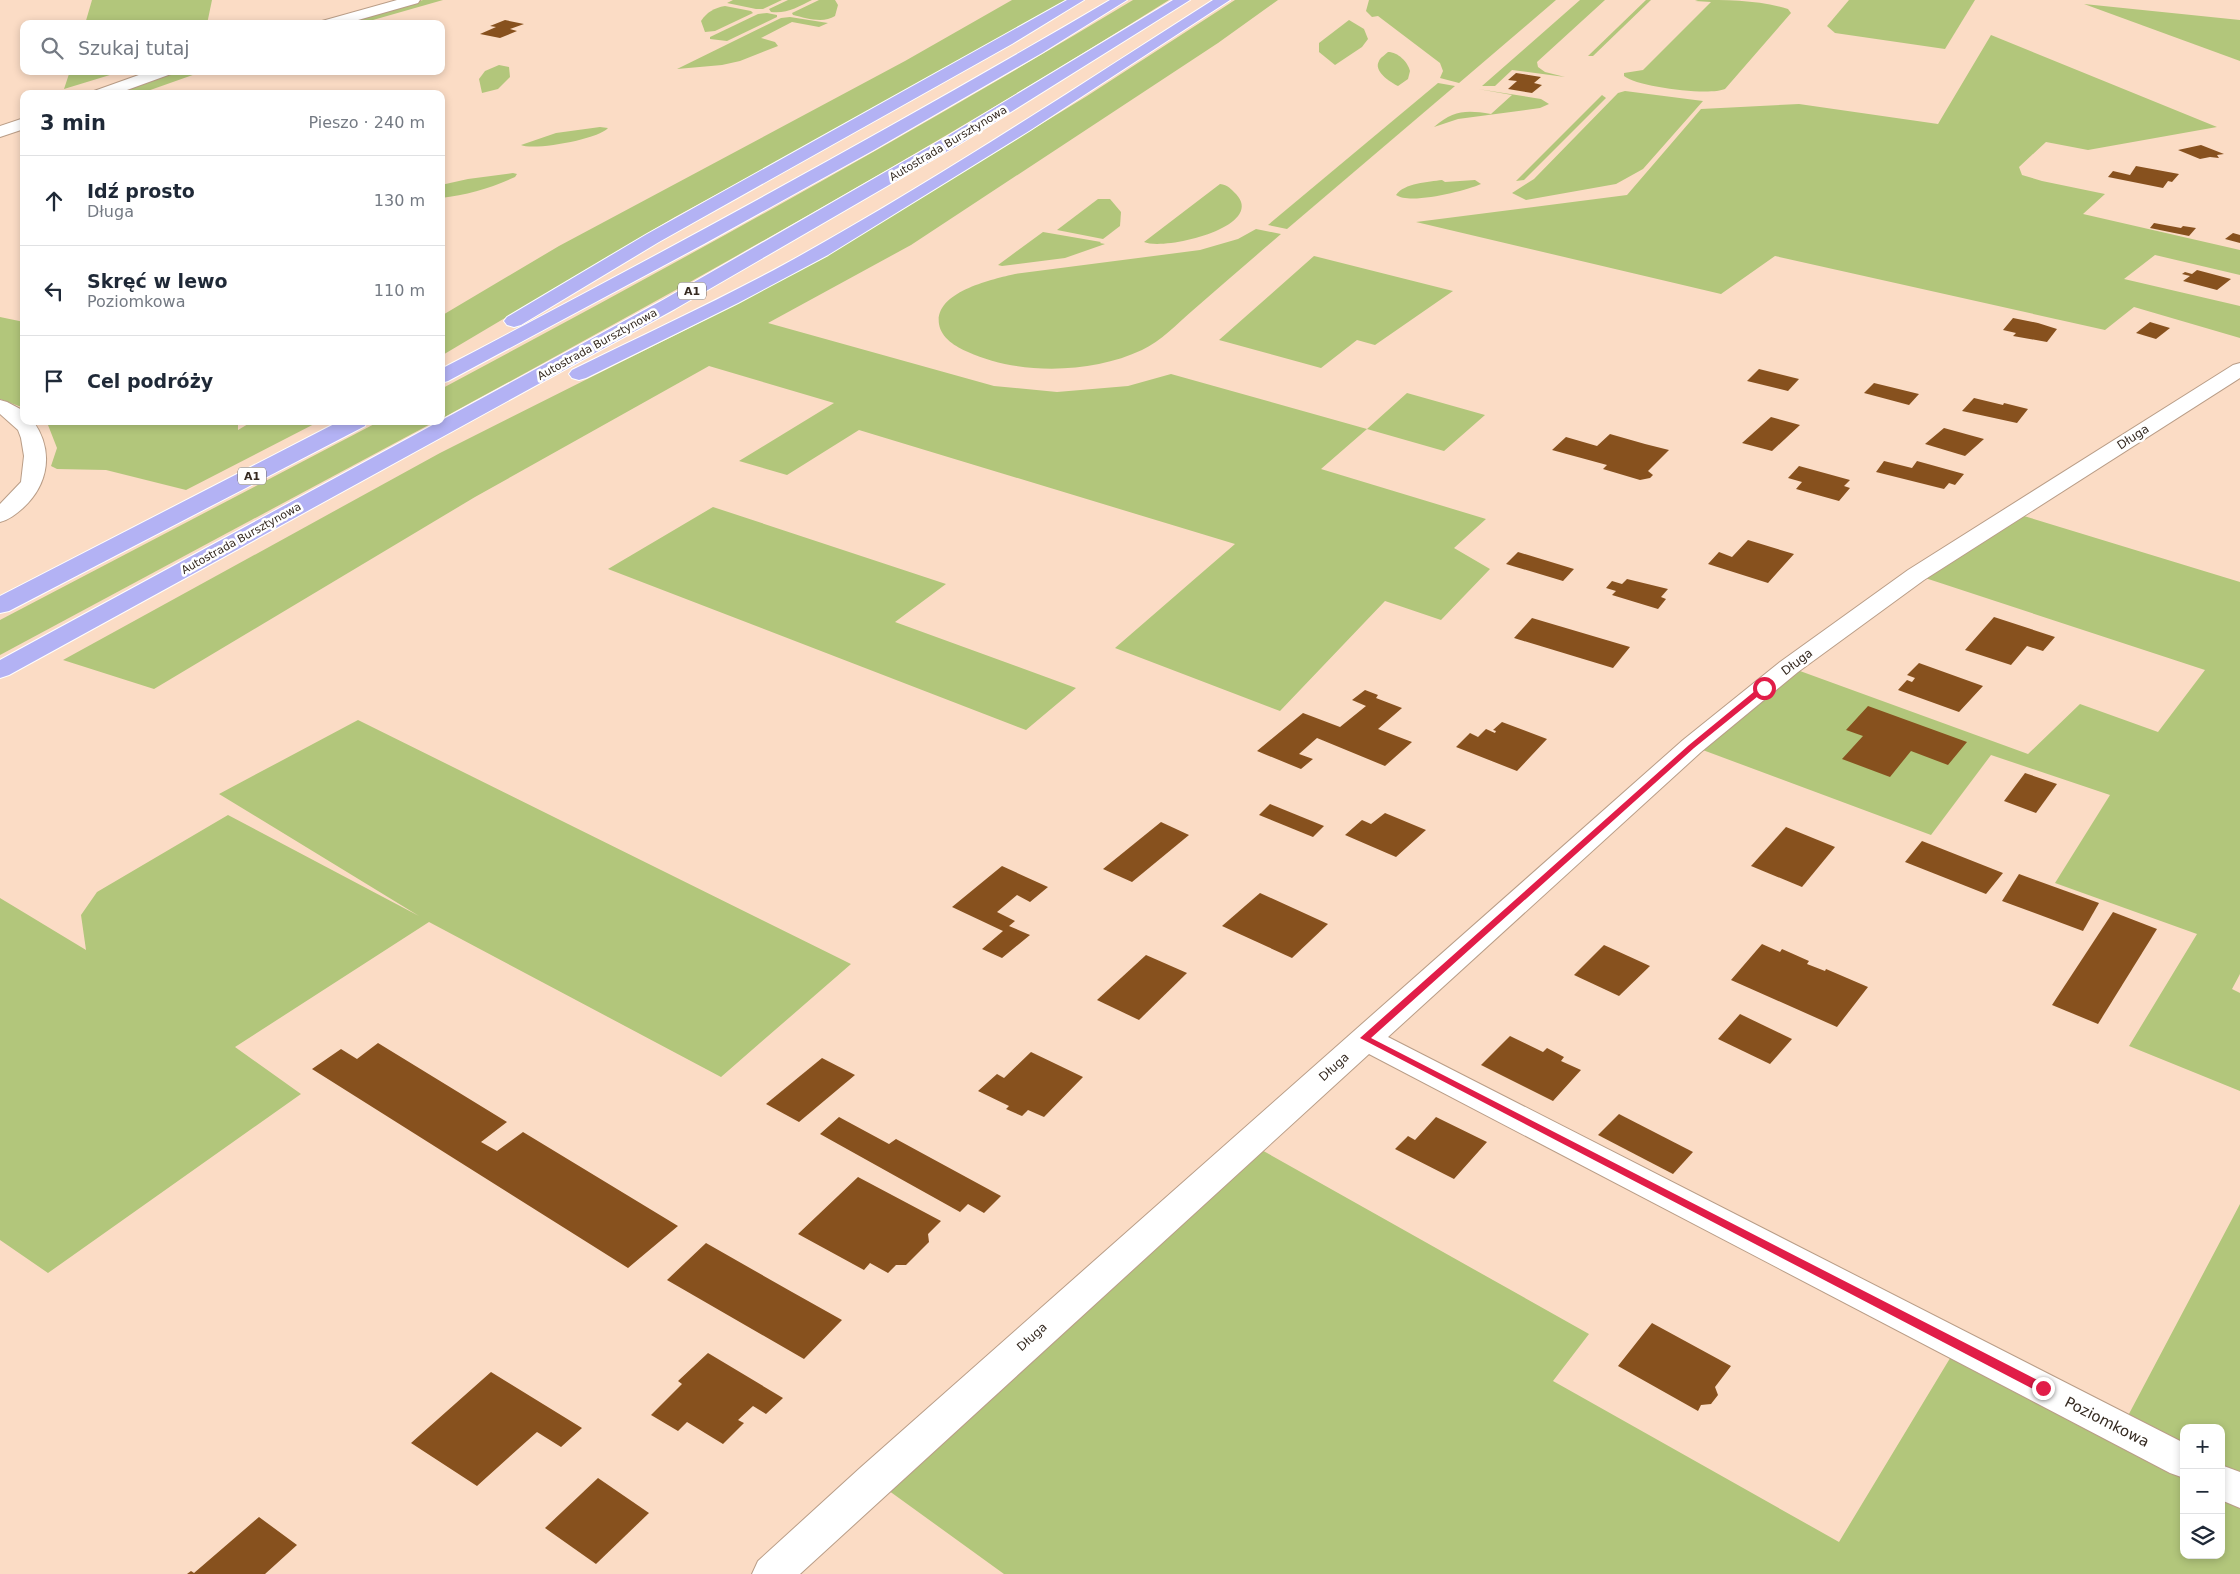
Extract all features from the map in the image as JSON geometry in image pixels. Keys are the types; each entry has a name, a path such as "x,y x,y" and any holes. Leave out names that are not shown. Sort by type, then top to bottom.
{"highway":[{"path":"445,362 622,254 898,103 1077,0"},
{"path":"445,375 590,299 864,148 1120,0"},
{"name":"Autostrada Bursztynowa","path":"0,670 668,305 952,141 1183,0"},
{"path":"192,566 723,303 821,251 1109,73 1223,0"},
{"path":"147,531 333,425"},
{"name":"A1","path":"0,606 349,425"}],"street":[{"path":"341,20 412,0"},
{"path":"111,90 155,75"},
{"path":"0,132 20,124"},
{"name":"Długa","path":"772,1574 1365,1038 1692,746 1789,667 1916,575 2240,369"},
{"path":"0,406 16,413 20,418"},
{"path":"0,515 15,504 32,481 36,452 31,432 25,425"},
{"name":"Poziomkowa","path":"1365,1038 2180,1460"},
{"path":"2225,1483 2240,1491"}],"green space":[{"path":"92,0 212,0 208,20 86,20"},
{"path":"423,0 443,0 373,20 353,20"},
{"path":"733,0 782,0 763,9 756,9 727,3"},
{"path":"788,0 812,0 787,11 771,12 769,9"},
{"path":"819,0 835,0 838,5 835,16 820,20 793,15 792,13"},
{"path":"1012,0 1067,0 894,98 675,217 445,354 445,314 559,246 905,61"},
{"path":"1133,0 1169,0 899,163 625,318 445,417 445,387 790,199"},
{"path":"1235,0 1278,0 1218,43 911,245 768,323 994,386 1057,392 1128,386 1171,374 1367,429 1321,469 1486,519 1454,548 1490,569 1441,620 1385,601 1280,711 1115,648 1235,544 859,430 787,475 739,461 834,403 709,366 475,497 154,689 63,660 440,453 707,319 813,261 904,208 1087,96"},
{"path":"1369,0 1556,0 1459,83 1440,78 1443,71 1440,63 1378,16 1372,17 1366,11"},
{"path":"1580,0 1605,0 1537,62 1538,67 1545,72 1565,77 1512,70 1495,86 1482,86"},
{"path":"1646,0 1651,0 1593,56 1588,56"},
{"path":"1849,0 1975,0 1945,49 1835,33 1827,26"},
{"path":"1695,1 1755,2 1788,9 1791,13 1725,89 1717,91 1689,91 1657,87 1631,80 1624,76 1624,73 1643,70 1711,2"},
{"path":"2084,4 2240,20 2240,61"},
{"path":"725,6 753,13 715,31 705,32 701,21 703,18 711,11"},
{"path":"758,14 777,15 777,17 727,41 710,39 710,37"},
{"path":"790,17 828,23 819,27 792,22 761,38 775,42 778,46 740,61 722,65 677,69 781,18"},
{"path":"1349,20 1364,29 1368,39 1362,47 1335,65 1319,52 1319,43"},
{"path":"1991,35 2217,127 2088,150 2046,142 2019,167 2022,175 2105,194 2083,214 2240,250 2240,275 2155,255 2124,279 2240,306 2240,338 2134,307 2105,330 1775,256 1721,294 1416,222 1627,195 1701,109 1799,104 1938,124"},
{"path":"1388,52 1392,52 1402,58 1410,71 1408,79 1398,86 1383,76 1378,69 1380,60"},
{"path":"499,65 509,67 510,77 498,89 482,93 479,79 485,71"},
{"path":"69,75 110,75 64,89"},
{"path":"167,75 193,75 150,90 124,90"},
{"path":"1438,83 1455,86 1287,229 1268,225"},
{"path":"1478,89 1541,99 1549,104 1540,108 1458,119 1434,127 1454,114 1474,112 1491,114 1512,95"},
{"path":"1625,91 1703,101 1643,169 1616,184 1526,200 1512,193 1534,179 1618,93"},
{"path":"1602,95 1606,98 1524,180 1516,181"},
{"path":"600,127 608,128 580,140 552,145 521,145 556,133"},
{"path":"517,174 515,177 488,188 445,197 445,184 468,179"},
{"path":"1442,180 1445,182 1475,180 1481,184 1425,198 1403,198 1396,195 1411,186"},
{"path":"1220,184 1227,186 1236,194 1242,206 1238,217 1226,226 1209,234 1171,243 1155,244 1144,242"},
{"path":"1098,199 1110,199 1121,212 1120,226 1103,239 1057,230"},
{"path":"1256,229 1281,234 1162,337 1142,350 1122,358 1100,364 1055,369 1009,365 988,360 963,350 946,338 940,329 940,313 946,303 955,295 993,279 1015,274 1200,250 1238,239"},
{"path":"1043,232 1105,244 1065,258 998,265"},
{"path":"1314,256 1453,291 1375,345 1357,340 1321,368 1219,340"},
{"path":"0,317 20,321 20,406 0,399"},
{"path":"1407,393 1485,415 1444,451 1367,429"},
{"path":"48,425 238,425 238,430 246,425 312,425 186,490 106,470 57,469 51,466 57,448"},
{"path":"372,425 429,425 0,655 0,620"},
{"path":"713,507 946,584 895,622 1076,688 1026,730 608,569"},
{"path":"2014,513 2240,582 2240,974 2232,989 2240,993 2240,1091 2129,1046 2197,934 2055,883 2110,795 1991,755 1931,835 1692,746 1789,667 2028,754 2080,704 2158,732 2205,670 1916,575"},
{"path":"358,720 851,964 721,1077 429,922 235,1047 301,1094 48,1273 0,1240 0,898 86,950 81,915 97,892 228,815 419,916 219,794"},
{"path":"1242,1139 1589,1334 1553,1381 1839,1542 1958,1345 2121,1429 2240,1204 2240,1574 1004,1574 874,1480"}],"building":[{"path":"505,20 524,24 510,29 517,31 500,38 480,34 496,27 490,26"},
{"path":"1516,73 1541,77 1534,83 1542,85 1532,93 1508,89 1517,81 1508,80"},
{"path":"2201,145 2224,154 2217,155 2219,158 2200,159 2178,150"},
{"path":"2136,166 2179,174 2172,182 2168,181 2163,188 2108,177 2113,171 2130,175"},
{"path":"2154,223 2181,228 2183,226 2196,228 2189,236 2150,228"},
{"path":"2233,233 2240,235 2240,243 2225,239"},
{"path":"2197,270 2231,279 2217,290 2183,281 2190,276 2182,274 2185,272 2192,274"},
{"path":"2013,318 2057,329 2047,342 2013,336 2016,333 2003,330"},
{"path":"2150,322 2170,328 2156,339 2136,333"},
{"path":"1759,369 1799,379 1788,391 1747,381"},
{"path":"1874,383 1919,394 1909,405 1864,393"},
{"path":"1974,398 2028,409 2017,423 1962,411"},
{"path":"1771,417 1800,425 1772,451 1742,443"},
{"path":"1944,428 1984,439 1965,456 1925,444"},
{"path":"1610,434 1669,450 1648,471 1653,475 1650,478 1640,480 1603,469 1607,465 1552,450 1566,437 1597,446"},
{"path":"1884,461 1912,468 1917,461 1964,474 1955,485 1949,483 1944,489 1876,472"},
{"path":"1799,466 1850,480 1844,486 1850,488 1839,501 1796,489 1802,482 1788,478"},
{"path":"1748,540 1794,554 1768,583 1708,564 1719,552 1732,557"},
{"path":"1518,552 1574,569 1563,581 1506,564"},
{"path":"1627,579 1668,589 1661,597 1666,599 1658,609 1612,595 1616,591 1606,588 1612,581 1622,584"},
{"path":"1994,617 2055,637 2043,651 2027,646 2011,665 1965,650"},
{"path":"1532,618 1630,647 1613,668 1514,638"},
{"path":"1919,663 1983,686 1959,712 1898,690 1907,680 1912,682 1915,678 1907,675"},
{"path":"1365,690 1378,695 1376,698 1402,708 1378,729 1412,742 1385,766 1317,738 1299,754 1313,759 1301,769 1257,751 1303,713 1340,727 1366,706 1352,700"},
{"path":"1868,706 1967,742 1948,765 1911,751 1890,777 1842,759 1863,736 1846,730"},
{"path":"1502,722 1547,739 1517,771 1456,747 1470,733 1478,737 1486,729 1495,733 1496,731 1493,730"},
{"path":"2025,773 2057,784 2036,813 2004,801"},
{"path":"1270,804 1324,826 1313,837 1259,815"},
{"path":"1385,813 1426,830 1396,857 1345,835 1362,820 1371,824"},
{"path":"1161,822 1189,835 1132,882 1103,869"},
{"path":"1786,827 1835,847 1802,887 1751,866"},
{"path":"1922,841 2003,873 1986,894 1905,862"},
{"path":"1002,866 1048,887 1030,902 1017,895 997,912 1015,921 1009,926 1030,935 1002,958 982,949 1003,931 952,907"},
{"path":"2019,874 2099,903 2083,931 2002,901"},
{"path":"1260,893 1328,924 1292,958 1222,926"},
{"path":"2113,912 2157,929 2098,1024 2052,1005"},
{"path":"1762,944 1780,952 1782,949 1809,961 1807,964 1825,971 1826,969 1868,987 1837,1027 1731,980"},
{"path":"1604,945 1650,966 1619,996 1574,975"},
{"path":"1146,955 1187,973 1139,1020 1097,1000"},
{"path":"1740,1014 1792,1039 1770,1064 1718,1039"},
{"path":"1510,1036 1543,1052 1547,1048 1564,1057 1561,1061 1581,1070 1553,1101 1481,1065"},
{"path":"378,1043 507,1122 481,1142 497,1151 523,1132 678,1226 628,1268 312,1069 341,1049 357,1059"},
{"path":"1031,1052 1083,1077 1044,1117 1028,1110 1022,1116 1006,1109 1009,1106 978,1091 997,1074 1004,1078"},
{"path":"822,1058 855,1075 799,1122 766,1104"},
{"path":"1619,1114 1693,1152 1673,1174 1598,1135"},
{"path":"839,1117 889,1144 896,1139 1001,1196 984,1213 968,1204 960,1212 820,1134"},
{"path":"1436,1117 1487,1142 1454,1179 1395,1149 1408,1136 1415,1140"},
{"path":"858,1177 941,1221 928,1234 929,1242 906,1265 896,1265 888,1273 870,1263 864,1270 798,1234"},
{"path":"706,1243 842,1320 804,1359 667,1280"},
{"path":"1652,1323 1731,1366 1715,1387 1718,1395 1711,1404 1701,1405 1698,1411 1618,1366"},
{"path":"708,1353 783,1398 766,1414 753,1406 738,1420 744,1423 723,1444 687,1422 678,1431 651,1415 682,1384 678,1381"},
{"path":"491,1372 582,1428 561,1447 537,1432 477,1486 411,1443"},
{"path":"598,1478 649,1513 596,1564 545,1528"},
{"path":"259,1517 297,1545 265,1574 187,1574 191,1571 194,1573"}],"route":[{"path":"1764,688 1692,746 1365,1038 2043,1388"}]}
